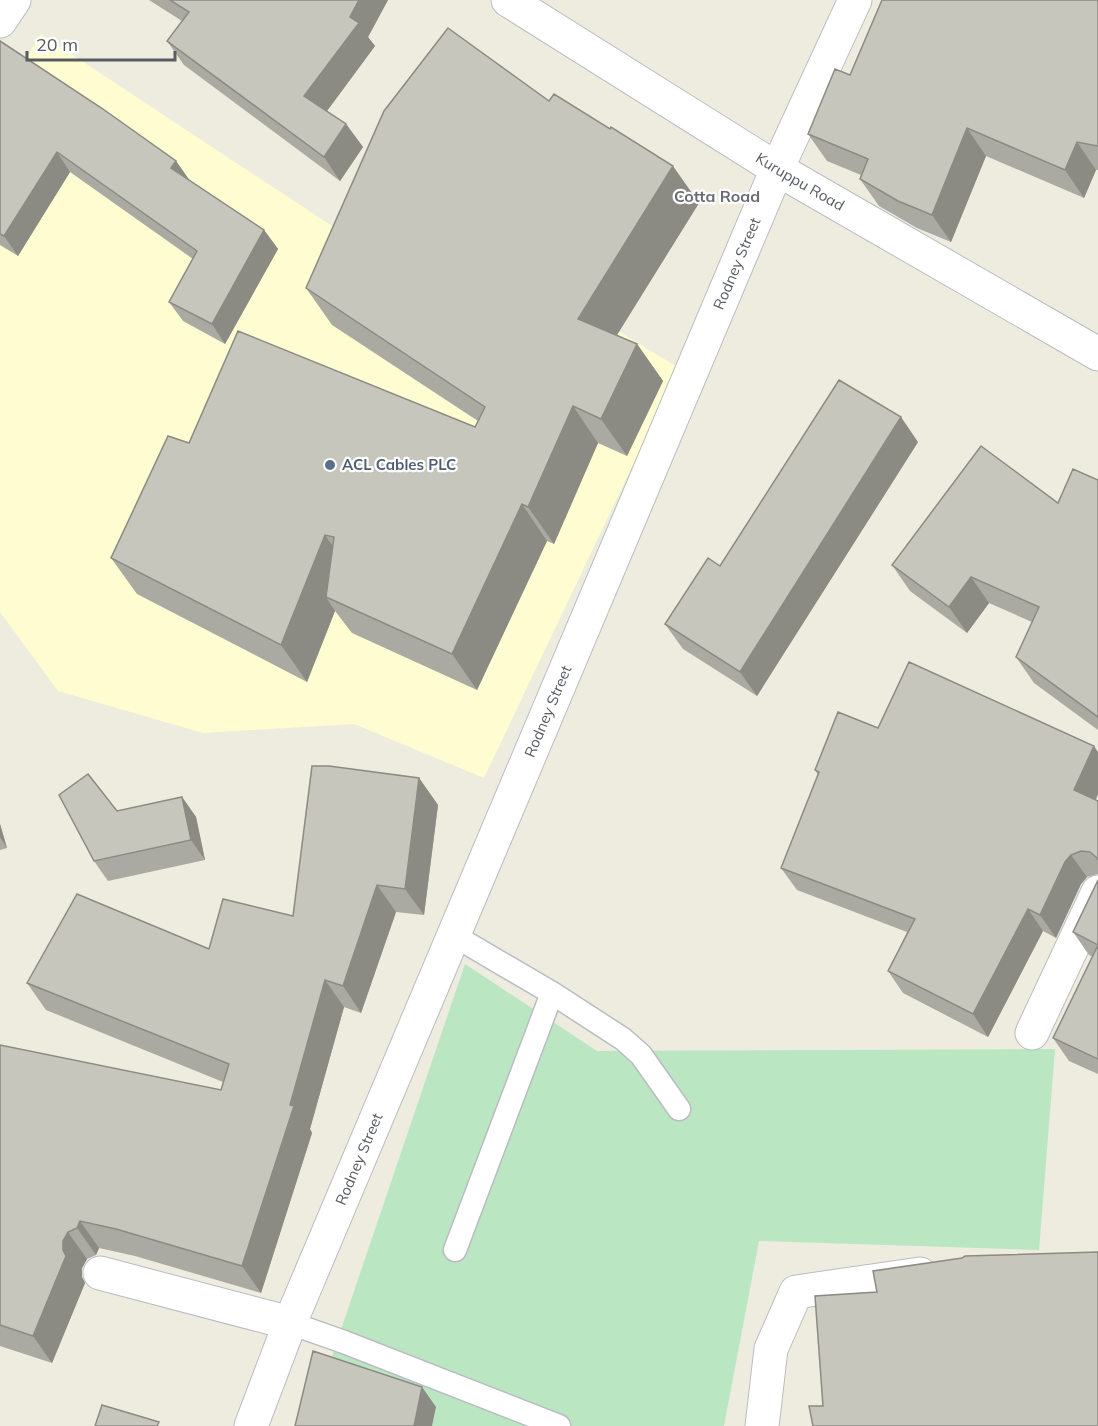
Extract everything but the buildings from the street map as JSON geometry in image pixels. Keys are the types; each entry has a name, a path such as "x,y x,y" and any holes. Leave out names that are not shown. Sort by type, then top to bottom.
{"street":[{"path":"0,21 14,0"},
{"name":"Kuruppu Road","path":"508,0 777,169 1098,354"},
{"name":"Rodney Street","path":"251,1426 290,1323 777,169 855,0"},
{"path":"1032,1033 1098,892"},
{"path":"762,1426 771,1349 796,1292 953,1270"},
{"path":"100,1273 290,1323"}],"lane":[{"path":"453,935 552,993 623,1039 640,1054 679,1109"},
{"path":"455,1250 552,993"},
{"path":"290,1323 560,1426"}],"shaded area":[{"name":"ACL Cables PLC","path":"41,34 344,234 376,184 679,368 484,778 354,724 203,733 58,691 0,612 0,100"}],"green space":[{"path":"465,964 597,1051 1055,1049 1039,1250 759,1241 724,1426 432,1426 327,1371"}],"place":[{"name":"ACL Cables PLC","path":"330,465"}],"district":[{"name":"Cotta Road","path":"717,196"}]}
